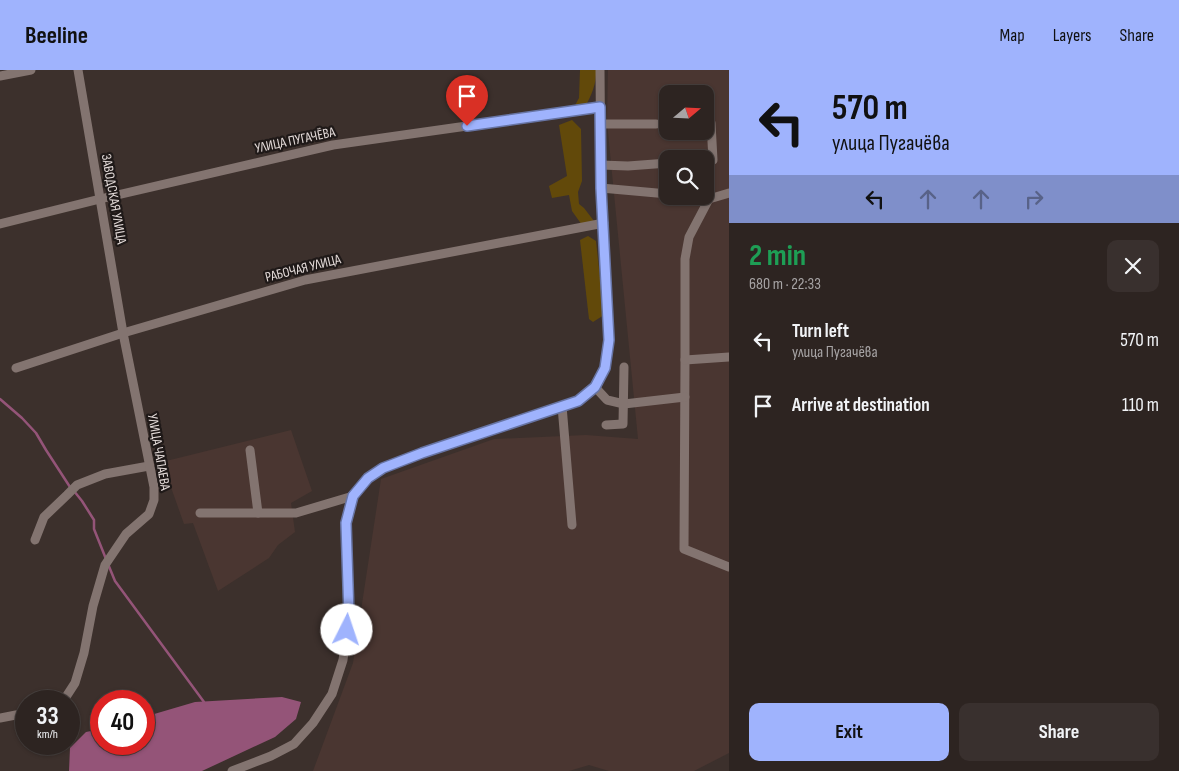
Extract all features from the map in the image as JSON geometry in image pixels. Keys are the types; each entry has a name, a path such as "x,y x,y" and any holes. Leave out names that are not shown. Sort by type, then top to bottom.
{"street":[{"path":"0,76 32,70"},
{"name":"ЗАВОДСКАЯ УЛИЦА","path":"78,70 123,333"},
{"path":"232,771 271,756 294,744 313,723 332,694 343,660 349,616 346,523 353,496 368,478 383,468 422,453 578,401 595,387 605,368 609,340 601,188 600,70"},
{"name":"УЛИЦА ПУГАЧЁВА","path":"0,224 333,145 600,107"},
{"path":"601,124 656,124"},
{"path":"602,165 628,166 659,164"},
{"path":"601,188 659,193"},
{"path":"714,198 729,192"},
{"path":"707,205 690,237 685,259 684,548 729,568"},
{"name":"РАБОЧАЯ УЛИЦА","path":"16,368 123,333 305,280 604,222"},
{"name":"УЛИЦА ЧАПАЕВА","path":"70,690 75,683 84,653 93,606 105,565 126,534 149,514 154,500 154,487 123,333"},
{"path":"685,360 729,357"},
{"path":"606,425 622,424 624,367"},
{"path":"595,387 607,400 624,404 685,396"},
{"path":"562,406 572,525"},
{"path":"250,450 258,513"},
{"path":"35,540 44,518 77,486 105,474 149,466"},
{"path":"200,513 296,513 353,496"},
{"path":"0,718 15,715"}],"shaded area":[{"path":"580,70 596,70 596,80 585,107 573,109 579,98"},
{"path":"608,70 729,70 729,753 694,771 609,771 589,765 569,771 313,771 353,663 381,479 494,439 586,435 638,439 607,122"},
{"path":"572,120 581,129 582,181 578,192 579,204 594,221 582,225 572,211 569,195 552,198 549,186 567,176 559,125"},
{"path":"588,236 596,241 604,315 593,322 589,319 580,240"},
{"path":"291,430 312,491 291,503 295,532 278,545 269,558 218,591 193,523 184,524 162,462"},
{"path":"282,697 301,702 296,719 275,737 202,771 69,771 70,755 80,755 80,738 86,732 90,731 90,755 155,755 155,714 195,702"}],"waterway":[{"path":"0,399 36,433 70,487"},
{"path":"74,491 94,520 94,529 106,559"},
{"path":"108,564 115,581 204,702"}],"route":[{"path":"347,630 349,616 346,523 353,496 368,478 383,468 422,453 578,401 595,387 605,368 609,340 601,188 600,107 467,126"}]}
